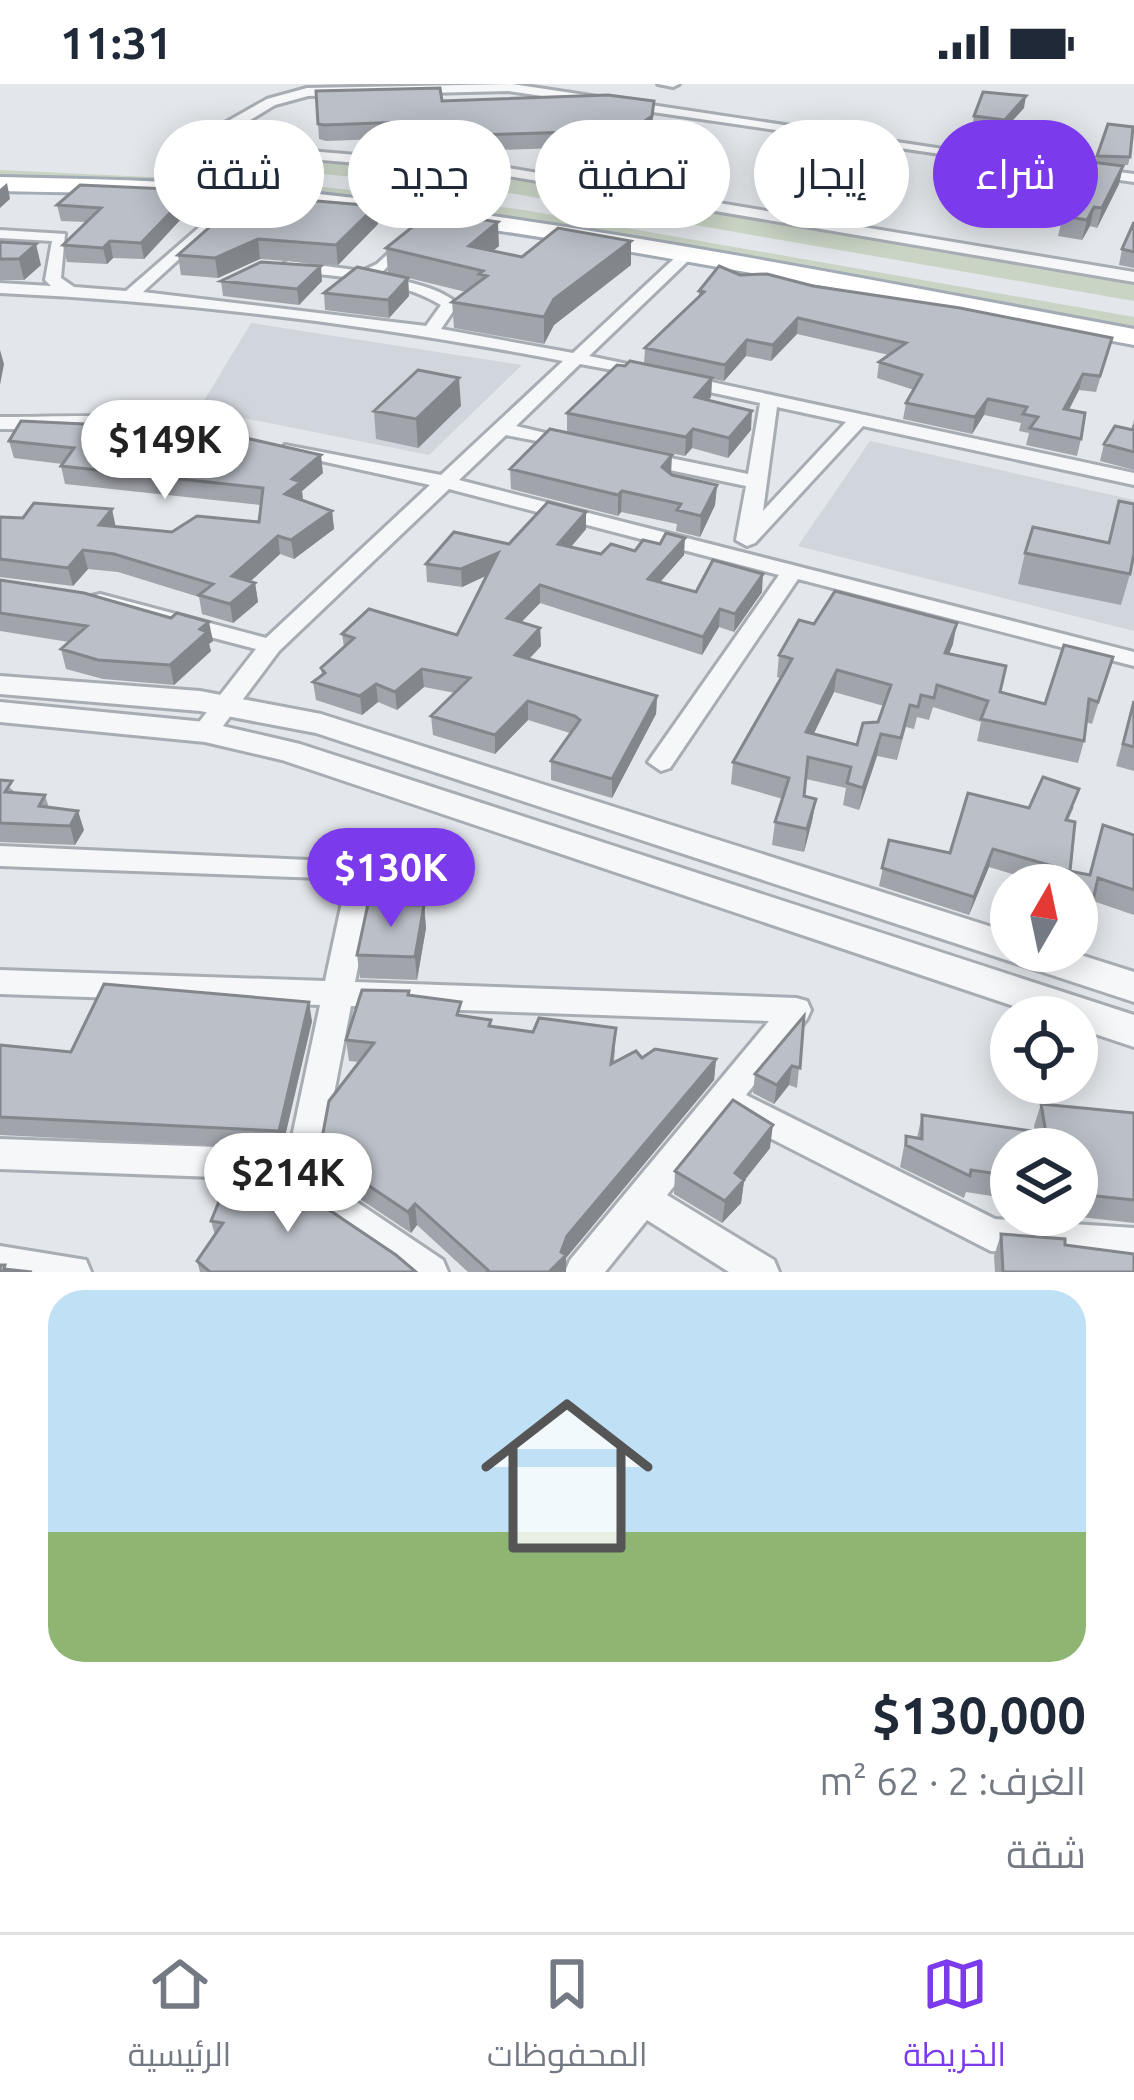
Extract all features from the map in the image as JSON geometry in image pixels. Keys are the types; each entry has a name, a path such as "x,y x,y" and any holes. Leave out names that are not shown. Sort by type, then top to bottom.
{"main road":[{"path":"0,164 154,177"},
{"path":"0,184 154,185"},
{"path":"324,190 525,203 1022,290"},
{"path":"511,227 1134,337"}],"street":[{"path":"664,84 673,84"},
{"path":"239,120 271,102 307,92 508,85 1134,178"},
{"path":"324,156 508,172 1134,277"},
{"path":"129,296 172,262 204,228"},
{"path":"364,276 382,267 390,254 424,228"},
{"path":"0,234 60,237 63,243 52,267 53,280 71,292"},
{"path":"214,718 271,646 685,256"},
{"path":"260,268 284,266 364,276 435,295 450,304 431,331"},
{"path":"192,300 225,280"},
{"path":"0,288 192,300 431,331 578,358 1134,479"},
{"path":"746,550 769,400"},
{"path":"746,550 858,420"},
{"path":"0,423 140,424 208,434"},
{"path":"505,429 757,482"},
{"path":"275,446 746,550 793,572 1134,659"},
{"path":"661,762 793,572"},
{"path":"66,596 133,607 271,646"},
{"path":"0,685 398,747 990,940"},
{"path":"0,712 214,718 333,764 1134,1031"},
{"path":"709,889 726,854"},
{"path":"0,856 364,870 300,1179"},
{"path":"1088,972 1134,987"},
{"path":"0,982 796,1010 583,1272"},
{"path":"724,1099 992,1235 1134,1244"},
{"path":"0,1154 272,1164 430,1272"},
{"path":"643,1199 761,1272"},
{"path":"0,1262 73,1272"}],"shaded area":[{"path":"251,323 522,365 429,455 199,409"},
{"path":"870,441 1134,500 1134,631 798,546"}],"green space":[{"path":"324,161 348,163 348,176 324,174"},
{"path":"0,170 154,177 154,191 0,179"},
{"path":"511,178 535,182 535,197 511,193"},
{"path":"324,187 348,190 348,206 324,204"},
{"path":"511,208 535,212 535,223 511,219"},
{"path":"730,215 754,219 754,228 807,228 1134,283 1134,301 712,228 730,228"},
{"path":"561,228 626,228 1134,317 1134,331"}],"building":[{"path":"440,88 442,101 608,95 654,101 652,116 646,120 535,120 535,133 511,134 511,120 348,120 348,124 324,125 324,120 318,120 316,91"},
{"path":"983,92 1026,96 1005,120 974,116"},
{"path":"1108,124 1133,127 1130,157 1098,153"},
{"path":"1098,163 1123,166 1102,208 1098,208"},
{"path":"80,185 154,188 155,228 141,243 110,241 103,248 63,245 101,208 57,205"},
{"path":"324,202 348,204 348,228 353,228 336,245 258,239 215,258 178,255 209,228 324,228"},
{"path":"1134,222 1134,252 1122,249"},
{"path":"411,228 491,228 469,246 522,257 558,228 631,241 554,299 544,317 452,302 487,276 479,274 483,271 386,248"},
{"path":"0,242 36,244 19,259 0,259"},
{"path":"261,262 321,266 297,289 221,281"},
{"path":"719,266 740,275 767,274 1112,338 1100,376 1083,374 1064,409 1085,413 1081,439 1030,428 1038,417 1023,414 1027,407 988,399 975,417 906,403 922,375 879,362 906,343 798,318 773,345 747,340 725,365 645,348 704,292 699,291"},
{"path":"357,267 408,278 388,300 324,293"},
{"path":"630,361 712,378 695,397 752,411 729,438 693,429 686,437 567,413 617,365"},
{"path":"418,370 459,378 416,419 374,411"},
{"path":"21,421 210,430 321,455 292,479 301,482 285,494 332,511 291,540 278,536 232,576 255,583 230,604 199,595 213,584 114,554 83,550 68,568 0,559 0,517 23,518 34,503 112,509 99,525 172,532 197,516 259,522 263,488 61,466 74,448 9,441"},
{"path":"1134,425 1134,452 1104,444 1115,426 1133,430"},
{"path":"550,429 672,455 662,467 672,475 717,485 701,516 677,510 681,504 622,491 618,495 510,469"},
{"path":"1119,501 1134,504 1130,574 1025,553 1033,527 1109,543"},
{"path":"548,502 586,512 558,544 601,554 611,544 635,551 643,540 660,544 666,533 685,538 648,579 696,592 713,560 763,574 735,614 720,609 703,637 540,585 507,618 540,628 515,655 657,696 612,779 551,761 580,720 575,716 528,701 495,735 431,716 470,678 422,669 395,692 376,684 360,696 313,682 325,673 321,668 354,638 342,634 369,609 457,635 498,553 461,569 426,564 454,532 509,544"},
{"path":"0,580 84,593 171,618 177,613 209,622 200,629 207,632 170,665 98,660 61,649 87,626 0,613"},
{"path":"835,591 957,623 945,653 1006,666 1000,692 1045,704 1064,645 1113,657 1098,702 1089,699 1084,741 981,719 988,701 937,685 934,698 921,695 918,707 910,705 901,738 881,734 863,788 847,783 851,767 808,757 804,796 816,799 807,829 775,822 789,778 733,762 792,659 779,655 799,620 814,624","holes":["837,670 891,685 878,722 863,723 857,745 806,732"]},
{"path":"1134,701 1134,747 1123,744"},
{"path":"1043,777 1079,789 1066,820 1075,822 1071,864 1046,864 993,849 974,897 882,868 889,840 950,853 968,793 1029,808"},
{"path":"0,780 12,781 5,792 45,795 39,806 78,811 70,826 0,823"},
{"path":"1103,825 1134,835 1134,890 1098,878 1098,864 1093,864"},
{"path":"368,904 424,905 415,957 357,955"},
{"path":"104,984 309,1002 279,1131 0,1117 0,1045 71,1052"},
{"path":"362,990 409,991 408,995 461,1002 457,1015 491,1020 489,1026 533,1032 539,1018 616,1028 611,1064 636,1051 642,1058 655,1049 716,1059 567,1236 561,1252 566,1255 549,1272 487,1272 415,1204 408,1212 347,1171 354,1165 320,1149 329,1101 374,1043 346,1040"},
{"path":"804,1016 800,1068 792,1066 777,1085 755,1074"},
{"path":"733,1100 773,1125 735,1173 744,1180 725,1201 675,1171"},
{"path":"1041,1104 1134,1113 1134,1200 1098,1196 1098,1128 1045,1128"},
{"path":"922,1115 1012,1128 990,1128 990,1173 971,1170 970,1176 906,1145 906,1136 922,1139"},
{"path":"229,1177 295,1187 416,1272 210,1272 197,1261 223,1223 211,1221"},
{"path":"1001,1236 1065,1239 1065,1245 1134,1254 1134,1272 1003,1272"}]}
